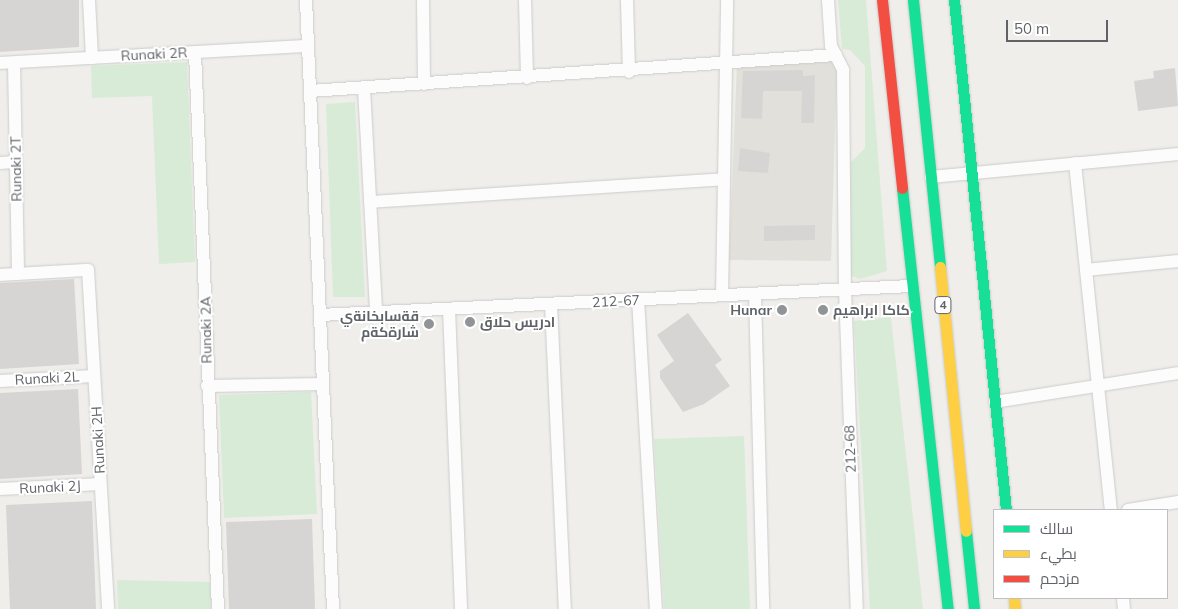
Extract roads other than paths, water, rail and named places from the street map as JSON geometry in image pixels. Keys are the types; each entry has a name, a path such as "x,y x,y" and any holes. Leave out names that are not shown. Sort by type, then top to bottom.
{"main road":[{"path":"954,0 1006,509"},
{"path":"882,6 914,5"},
{"name":"4","path":"914,5 974,609"},
{"name":"4","path":"882,6 911,286 948,609"}],"street":[{"path":"89,0 92,58"},
{"path":"306,0 333,609"},
{"path":"423,0 424,84"},
{"path":"524,0 527,78"},
{"path":"627,0 628,72"},
{"path":"722,295 721,179 728,60 727,0"},
{"name":"212-68","path":"828,0 830,40 844,70 845,289 857,609"},
{"name":"Runaki 2R","path":"0,63 308,46"},
{"name":"Runaki 2A","path":"195,52 207,386 218,609"},
{"path":"310,91 628,72 728,60 836,55"},
{"name":"Runaki 2T","path":"14,63 18,274"},
{"path":"364,88 376,312"},
{"path":"930,177 1178,154"},
{"path":"0,163 16,162"},
{"path":"1075,163 1111,509"},
{"path":"370,202 721,179"},
{"path":"1086,270 1178,262"},
{"name":"Runaki 2H","path":"18,274 88,270 108,609"},
{"path":"0,276 18,274"},
{"name":"212-67","path":"320,315 911,286"},
{"path":"755,294 762,609"},
{"path":"638,299 656,609"},
{"path":"551,304 565,609"},
{"path":"449,309 461,609"},
{"path":"995,402 1178,373"},
{"name":"Runaki 2L","path":"0,381 94,376"},
{"path":"207,386 323,384"},
{"name":"Runaki 2J","path":"0,489 100,484"},
{"path":"1134,509 1178,502"}],"place":[{"name":"Hunar","path":"782,310"},
{"name":"کاکا ابراهيم","path":"823,310"},
{"name":"ادريس حلاق","path":"470,322"},
{"name":"قةسابخانةي شارةكةم","path":"429,324"}]}
